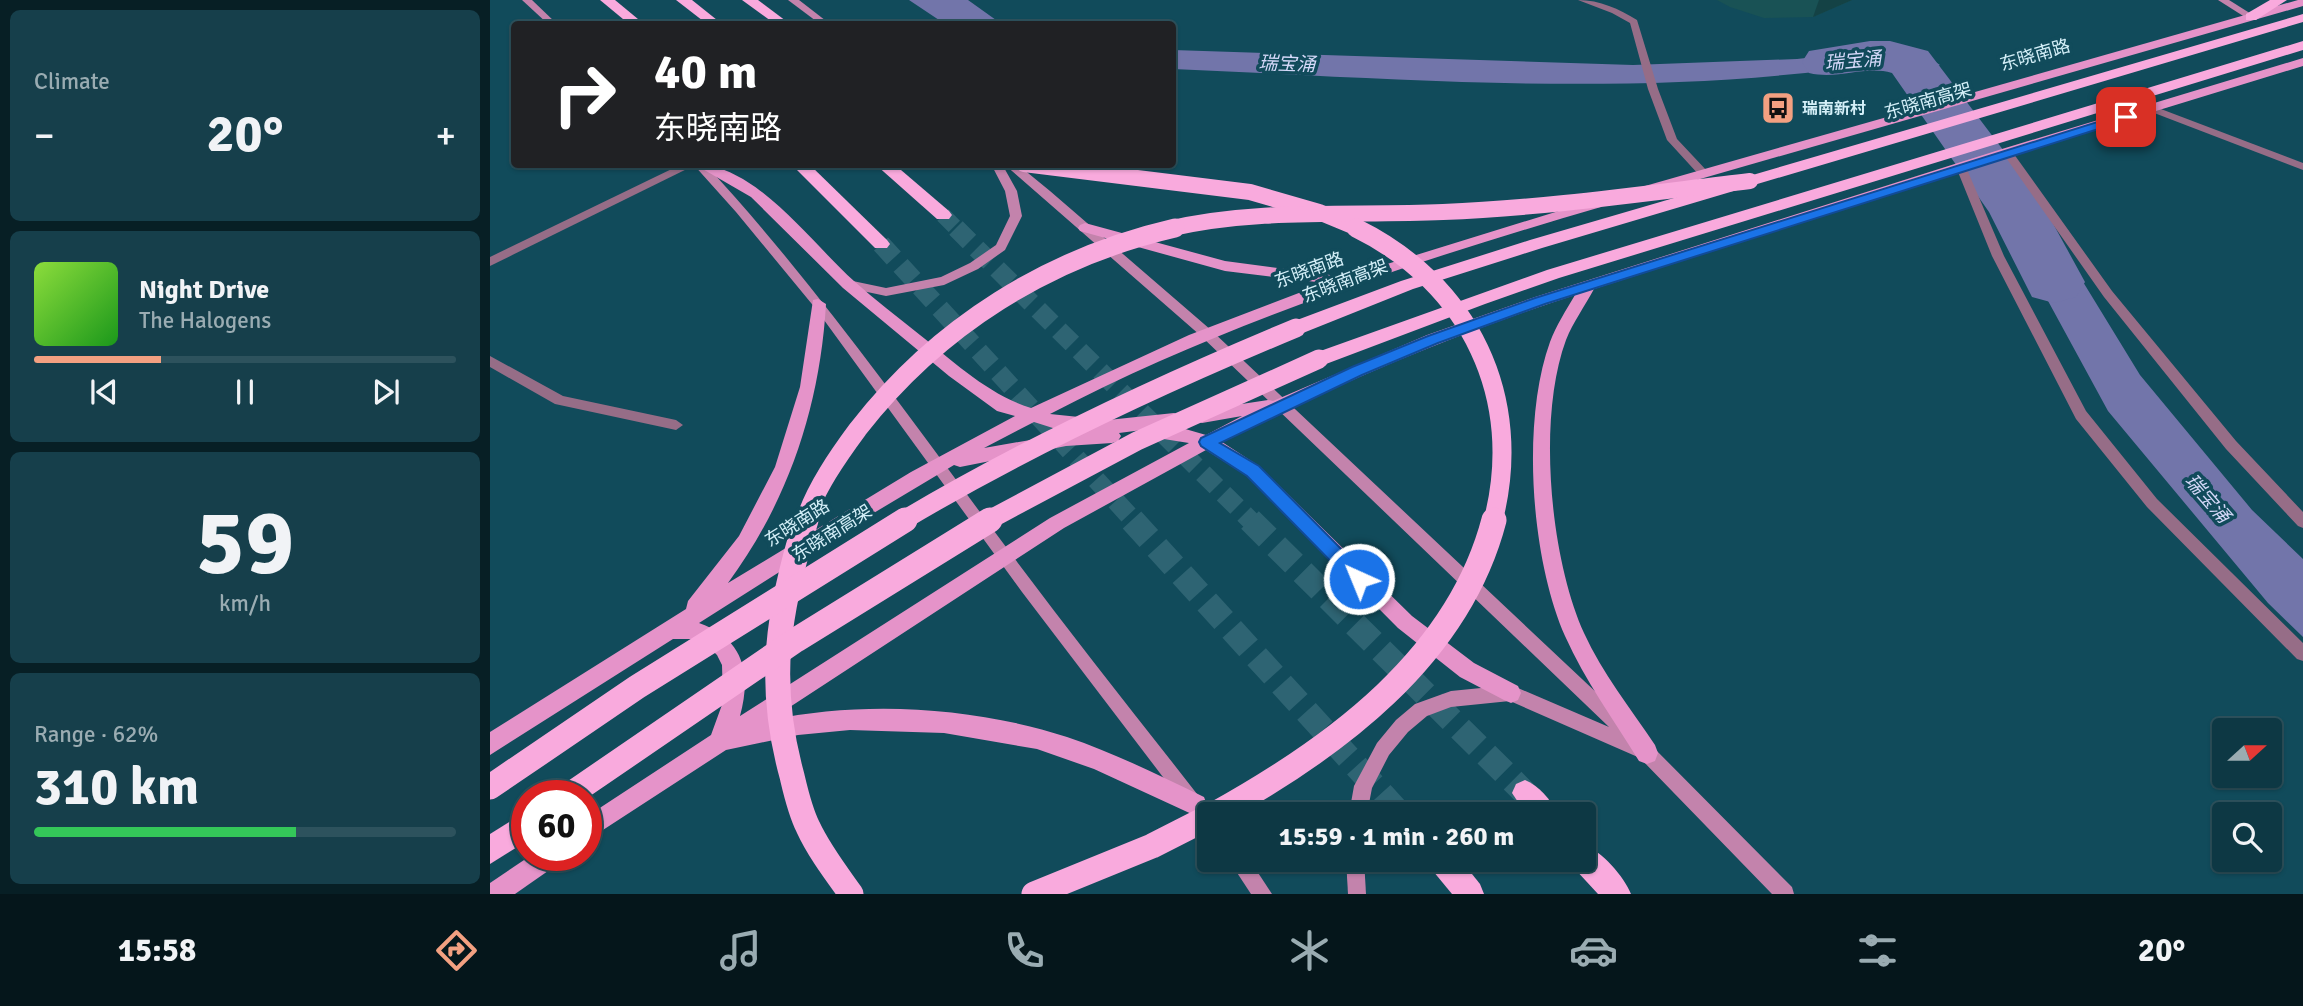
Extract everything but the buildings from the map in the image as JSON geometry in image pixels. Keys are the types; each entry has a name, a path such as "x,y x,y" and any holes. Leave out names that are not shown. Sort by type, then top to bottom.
{"highway":[{"path":"607,0 633,21"},
{"path":"683,0 711,21"},
{"path":"749,0 779,21"},
{"path":"2251,17 2280,0"},
{"name":"东晓南高架","path":"490,787 637,688 835,561 978,476 1104,411 1229,355 1407,285 1536,244 2303,18"},
{"path":"592,780 880,586 971,530 1117,451 1234,395 1342,350 1491,294 2303,45"},
{"path":"803,168 881,244"},
{"path":"888,168 943,215"},
{"path":"1056,168 1250,192 1305,207 1350,225 1401,255 1438,288 1463,317 1480,346 1498,390 1504,429 1505,470 1498,514 1483,559 1456,608 1424,654 1342,732 1283,774 1227,802"},
{"path":"851,894 832,868 806,823 786,758 775,696 778,629 789,570 808,513 852,437 885,395 920,360 971,318 1006,295 1058,267 1101,249 1188,224 1278,215 1389,215 1480,210 1750,181"},
{"path":"1525,793 1533,802"},
{"path":"1034,894 1152,846 1197,818"},
{"path":"490,850 511,836"},
{"path":"1596,871 1617,894"},
{"path":"1452,872 1470,894"}],"main road":[{"path":"527,0 550,21"},
{"path":"793,0 821,21"},
{"path":"2223,0 2251,17"},
{"name":"东晓南路","path":"490,744 850,516 1032,415 1206,333 1346,281 1464,242 2303,2"},
{"path":"602,819 1057,523 1282,404 1433,340 1589,285 2007,152 2303,62"},
{"path":"703,168 776,250 940,466 1004,556 1199,802"},
{"path":"707,168 757,194 849,284 955,372 1003,406 1056,422 1118,426 1282,404"},
{"path":"849,284 886,292 944,281 974,266 1001,247 1016,216 1011,191 998,168"},
{"path":"1014,168 1206,333 1282,404 1647,753 1785,894"},
{"path":"1085,228 1225,265 1304,278 1346,281"},
{"path":"1589,285 1558,341 1546,395 1542,454 1547,528 1567,616 1590,663 1647,753"},
{"path":"673,630 727,572 744,547 787,459 814,363 818,304"},
{"path":"940,466 1012,449 1091,437 1174,431 1192,435 1253,471 1405,622 1467,670 1511,693 1647,753"},
{"path":"673,630 704,631 724,650 733,669 737,684 734,705 726,729 718,742"},
{"path":"1360,802 1363,786 1383,748 1402,726 1421,710 1451,699 1511,693"},
{"path":"718,742 820,722 871,719 983,730 1063,746 1118,768 1197,807"},
{"path":"494,894 528,871"},
{"path":"1247,872 1263,894"},
{"path":"1356,872 1357,894"}],"street":[{"path":"1583,0 1615,11 1634,22 1653,89 1672,140 1704,174"},
{"path":"2153,109 2303,167"},
{"path":"2007,152 2108,294 2231,445 2303,522"},
{"path":"1961,167 1998,256 2081,415 2152,503 2303,654"},
{"path":"490,262 684,168"},
{"path":"490,360 560,400 676,425"}],"water":[{"path":"909,0 968,0 1000,21 940,21"},
{"path":"1894,48 1920,52 1940,65 1906,76 1887,62 1798,74 1620,84 1530,84 1176,69 1176,50 1633,65 1797,59"},
{"path":"2028,192 2140,375 2252,510 2303,559 2303,637 2268,603 2108,411 1993,200"}],"waterway":[{"name":"瑞宝涌","path":"1827,62 1880,56 1910,62 2017,209 2054,282"}],"tunnel":[{"path":"943,215 956,228"},
{"path":"956,228 1251,521"},
{"path":"881,244 1134,521"},
{"path":"1132,520 1389,802"},
{"path":"1250,520 1525,793"}],"place":[{"name":"瑞南新村","path":"1778,108"}],"route":[{"path":"1359,579 1253,471 1207,442 1282,404 1357,371 1540,301 2007,152 2126,117"}]}
